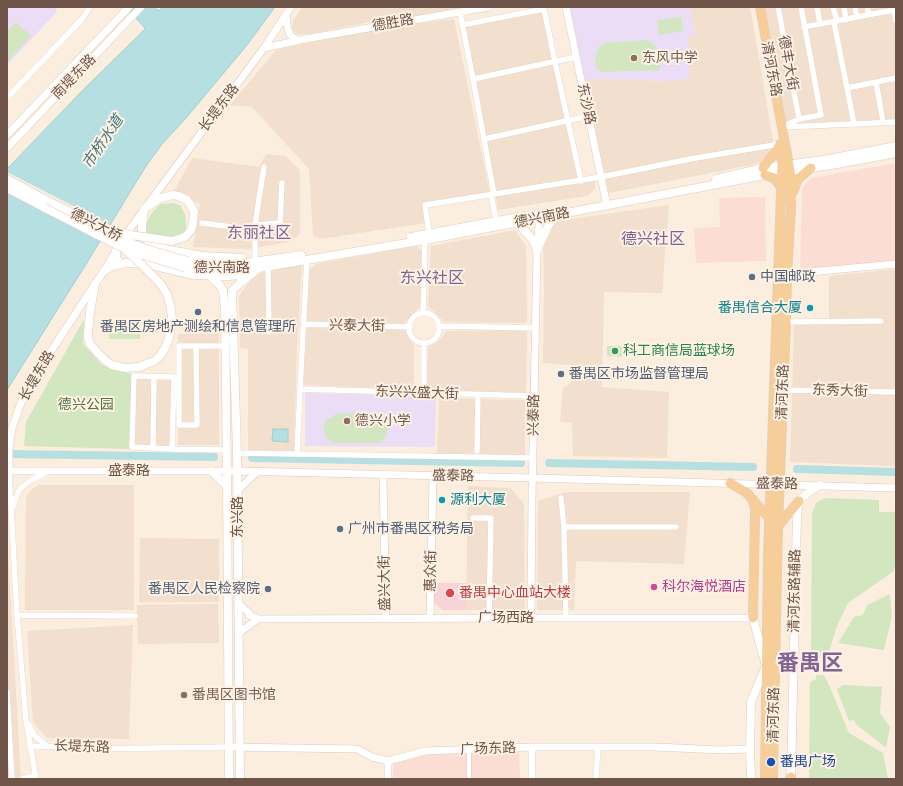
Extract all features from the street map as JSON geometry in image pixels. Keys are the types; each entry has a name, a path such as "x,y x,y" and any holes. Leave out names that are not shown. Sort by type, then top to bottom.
{"main road":[{"name":"清河东路","path":"755,7 780,144 786,168 781,187 780,208 768,557 774,779"},
{"name":"清河东路","path":"760,7 782,127 791,208 787,274 780,484 765,779"},
{"path":"780,144 764,171 774,178 781,187"},
{"name":"德兴南路","path":"187,264 246,263 515,223 606,200 786,168 896,146"},
{"name":"德兴南路","path":"786,168 812,168 896,153"},
{"path":"780,208 791,208 793,193 798,179 812,168"},
{"name":"德兴南路","path":"187,264 217,271 256,270 268,266 427,237 496,221 557,215 764,171"},
{"name":"德兴大桥","path":"7,180 130,243 187,264"},
{"name":"德兴大桥","path":"7,188 124,249 143,256 187,264"},
{"path":"100,227 130,235 172,241 185,237 191,230 194,211 187,200 173,195 161,198 145,209 142,233 147,241 153,245 202,256 232,258 279,258"},
{"path":"537,250 547,228 557,215"},
{"path":"515,223 533,240 537,250"},
{"path":"148,264 143,257 143,249 148,245 153,245"},
{"path":"95,284 90,312 88,338 90,344 96,351 112,365 125,368 139,367 154,361 159,357 169,338 172,320 171,308 167,294 156,279 124,249"},
{"path":"116,252 116,257 121,264"},
{"path":"104,271 112,266 127,263 148,264 193,275 210,276 241,275 256,270"},
{"name":"东兴路","path":"240,779 238,471 232,291 240,282 256,270"},
{"name":"东兴路","path":"210,276 224,291 228,512 230,779"},
{"path":"226,431 237,431"},
{"path":"771,449 781,449"},
{"path":"211,471 227,486"},
{"path":"730,483 747,493 769,518"},
{"path":"778,526 799,501 820,485"},
{"path":"751,779 751,702 770,667 753,618 755,508 752,499"},
{"name":"清河东路辅路","path":"791,778 796,523 799,501"},
{"path":"228,512 238,511"},
{"path":"755,557 768,557"},
{"path":"770,667 794,668"}],"street":[{"path":"7,98 82,19 90,7"},
{"name":"南堤东路","path":"7,148 141,7"},
{"name":"长堤东路","path":"229,747 86,749 46,746 34,735 26,720 17,615 12,511 8,469 9,449 12,428 21,403 40,368 104,271 129,230 264,48 291,7"},
{"name":"德胜路","path":"264,48 298,40 489,7"},
{"name":"东沙路","path":"566,7 606,200"},
{"name":"德丰大街","path":"778,7 799,119"},
{"path":"782,127 799,119 821,115 801,7"},
{"path":"817,7 820,24"},
{"path":"833,7 854,124"},
{"path":"844,7 846,20"},
{"path":"855,7 857,18"},
{"path":"867,7 869,15"},
{"name":"南堤东路","path":"7,135 128,9"},
{"path":"462,25 544,9 554,62 581,180"},
{"path":"804,27 857,18 880,10 893,9 896,21"},
{"path":"460,12 484,139 496,221"},
{"path":"286,14 286,26 290,35 298,40"},
{"path":"473,79 576,57"},
{"path":"847,88 896,78"},
{"path":"876,82 883,122"},
{"path":"484,139 588,116"},
{"path":"782,127 896,122"},
{"path":"423,313 427,237 424,205 601,177 690,159 780,144"},
{"path":"255,258 255,228 264,167"},
{"path":"202,223 255,228 280,223 282,182"},
{"name":"兴泰路","path":"531,618 538,216"},
{"path":"297,454 307,259"},
{"path":"787,274 896,264"},
{"path":"268,266 269,332"},
{"path":"423,313 432,315 439,326 438,334 435,338 432,341 424,343 415,340 410,332 410,323 415,316 423,313"},
{"path":"786,322 881,321"},
{"name":"兴泰大街","path":"304,324 410,327"},
{"path":"439,326 535,328"},
{"path":"424,343 424,393"},
{"path":"196,346 197,425 179,425 179,346 196,346 225,346"},
{"path":"172,449 174,377 134,376 132,448 153,448 172,449 227,450"},
{"path":"153,448 154,377"},
{"name":"东兴兴盛大街","path":"300,389 534,396"},
{"name":"东秀大街","path":"783,390 896,392"},
{"path":"477,451 478,395"},
{"path":"237,453 533,458"},
{"name":"盛泰路","path":"8,469 48,471 238,471 383,474 896,488"},
{"path":"12,511 16,496 22,487 48,471"},
{"path":"238,490 257,472"},
{"name":"盛兴大街","path":"383,474 386,619"},
{"name":"惠众街","path":"430,618 433,476"},
{"path":"561,498 564,527 566,618"},
{"path":"474,518 490,518 489,618"},
{"path":"564,527 676,527"},
{"path":"239,604 249,614 258,619 239,634"},
{"path":"17,615 134,616"},
{"name":"广场西路","path":"258,619 753,618"},
{"path":"7,692 12,779"},
{"path":"22,779 35,777 26,720"},
{"path":"30,747 46,746"},
{"name":"广场东路","path":"229,747 357,749 372,757 388,760 424,751 532,747 656,747 721,750 750,749"},
{"path":"532,747 532,779"},
{"path":"596,779 598,747"},
{"path":"469,779 470,754"},
{"path":"388,760 388,779"}],"shaded area":[{"path":"7,7 57,7 56,13 7,65"},
{"path":"302,7 463,7 376,23 373,21 310,34 297,34 292,30 293,21"},
{"name":"东风中学","path":"570,7 690,7 695,35 688,37 689,78 676,81 584,79"},
{"path":"690,7 750,7 774,147 761,163 609,193 584,79 676,81 688,37 695,35"},
{"path":"764,7 896,7 896,125 814,129 812,123 785,129"},
{"path":"544,8 582,178 494,192 463,24"},
{"path":"454,19 490,194 423,203 426,223 321,239 313,235 309,169 252,107 230,105 276,50 366,30"},
{"path":"266,154 285,156 300,170 300,234 290,242 248,249 193,247 200,204 174,191 192,158 259,167"},
{"path":"896,163 896,262 800,272 802,188 811,178"},
{"path":"595,179 595,189 587,196 498,210 495,195"},
{"path":"765,197 766,261 696,263 694,228 720,227 719,198"},
{"path":"669,205 662,293 604,292 602,387 669,392 667,458 573,456 572,423 560,422 563,388 571,383 570,365 543,363 543,249 556,221"},
{"path":"515,230 526,246 527,323 444,322 428,306 431,246"},
{"path":"417,246 422,251 421,306 404,324 306,321 308,271 316,264"},
{"path":"302,264 297,348 294,453 248,452 248,349 240,348 239,296 257,274"},
{"path":"896,269 896,466 790,462 794,325 829,324 829,276"},
{"path":"306,328 404,329 414,346 414,390 305,385 303,382"},
{"path":"527,330 526,393 430,391 426,389 428,347 437,342 447,331"},
{"path":"219,333 219,445 178,445 178,334"},
{"path":"134,375 176,376 173,449 130,449"},
{"name":"德兴小学","path":"305,393 436,396 435,447 305,446"},
{"path":"439,398 525,400 525,456 437,454"},
{"path":"39,485 134,485 134,610 25,610 26,497 32,489"},
{"path":"468,486 511,488 524,504 525,610 466,610"},
{"path":"566,492 690,492 684,564 576,561 574,610 537,610 538,501"},
{"path":"7,535 21,779 7,779"},
{"path":"140,538 219,539 219,602 139,602"},
{"name":"番禺中心血站大楼","path":"434,583 467,583 466,610 442,610 434,602"},
{"path":"218,604 219,643 138,644 137,605"},
{"path":"133,625 129,739 47,738 33,722 27,631"},
{"path":"453,751 519,752 520,779 393,779 393,761"}],"green space":[{"path":"681,17 683,31 659,35 657,20"},
{"path":"16,22 31,36 8,61 7,32"},
{"path":"647,40 653,43 658,50 659,58 655,65 660,65 660,70 602,72 596,67 595,59 598,48 604,43"},
{"path":"173,203 180,205 184,212 186,219 186,231 177,238 146,234 146,224 151,214 160,204"},
{"name":"德兴公园","path":"84,319 83,344 102,365 134,375 130,449 24,446 26,422"},
{"path":"109,322 140,322 140,339 109,339"},
{"name":"科工商信局蓝球场","path":"607,346 622,346 622,357 607,356"},
{"path":"338,413 381,415 387,423 388,428 384,440 378,443 332,443 326,438 324,429 325,421"},
{"path":"824,498 879,500 879,512 896,512 896,558 894,571 848,603 837,626 828,655 811,657 812,514 816,503"},
{"path":"890,594 892,616 884,650 838,643 854,617 863,615 867,605"},
{"path":"816,675 824,675 849,733 883,753 888,779 809,779 810,682 816,679"},
{"path":"843,685 882,687 880,713 890,727 886,748 857,725 854,720 849,721 837,689"}],"water":[{"name":"市桥水道","path":"126,7 154,7 157,10 160,10 163,7 275,7 247,45 186,118 162,144 146,166 7,390 7,169 83,90 145,29"},
{"path":"273,429 288,429 288,442 272,441"}],"pier":[{"path":"7,172 112,226 103,240 7,193"}],"waterway":[{"path":"7,454 214,457"},
{"path":"252,458 521,463"},
{"path":"549,463 753,467"},
{"path":"797,469 896,472"}],"place":[{"name":"东风中学","path":"634,58"},
{"name":"中国邮政","path":"752,277"},
{"name":"番禺信合大厦","path":"810,308"},
{"name":"番禺区房地产测绘和信息管理所","path":"198,312"},
{"name":"科工商信局蓝球场","path":"615,351"},
{"name":"番禺区市场监督管理局","path":"561,374"},
{"name":"德兴小学","path":"347,421"},
{"name":"源利大厦","path":"442,500"},
{"name":"广州市番禺区税务局","path":"340,529"},
{"name":"科尔海悦酒店","path":"654,587"},
{"name":"番禺区人民检察院","path":"268,589"},
{"name":"番禺中心血站大楼","path":"450,593"},
{"name":"番禺区图书馆","path":"184,695"},
{"name":"番禺广场","path":"771,762"}],"district":[{"name":"东丽社区","path":"259,233"},
{"name":"德兴社区","path":"653,239"},
{"name":"东兴社区","path":"432,278"},
{"name":"番禺区","path":"810,664"}]}
